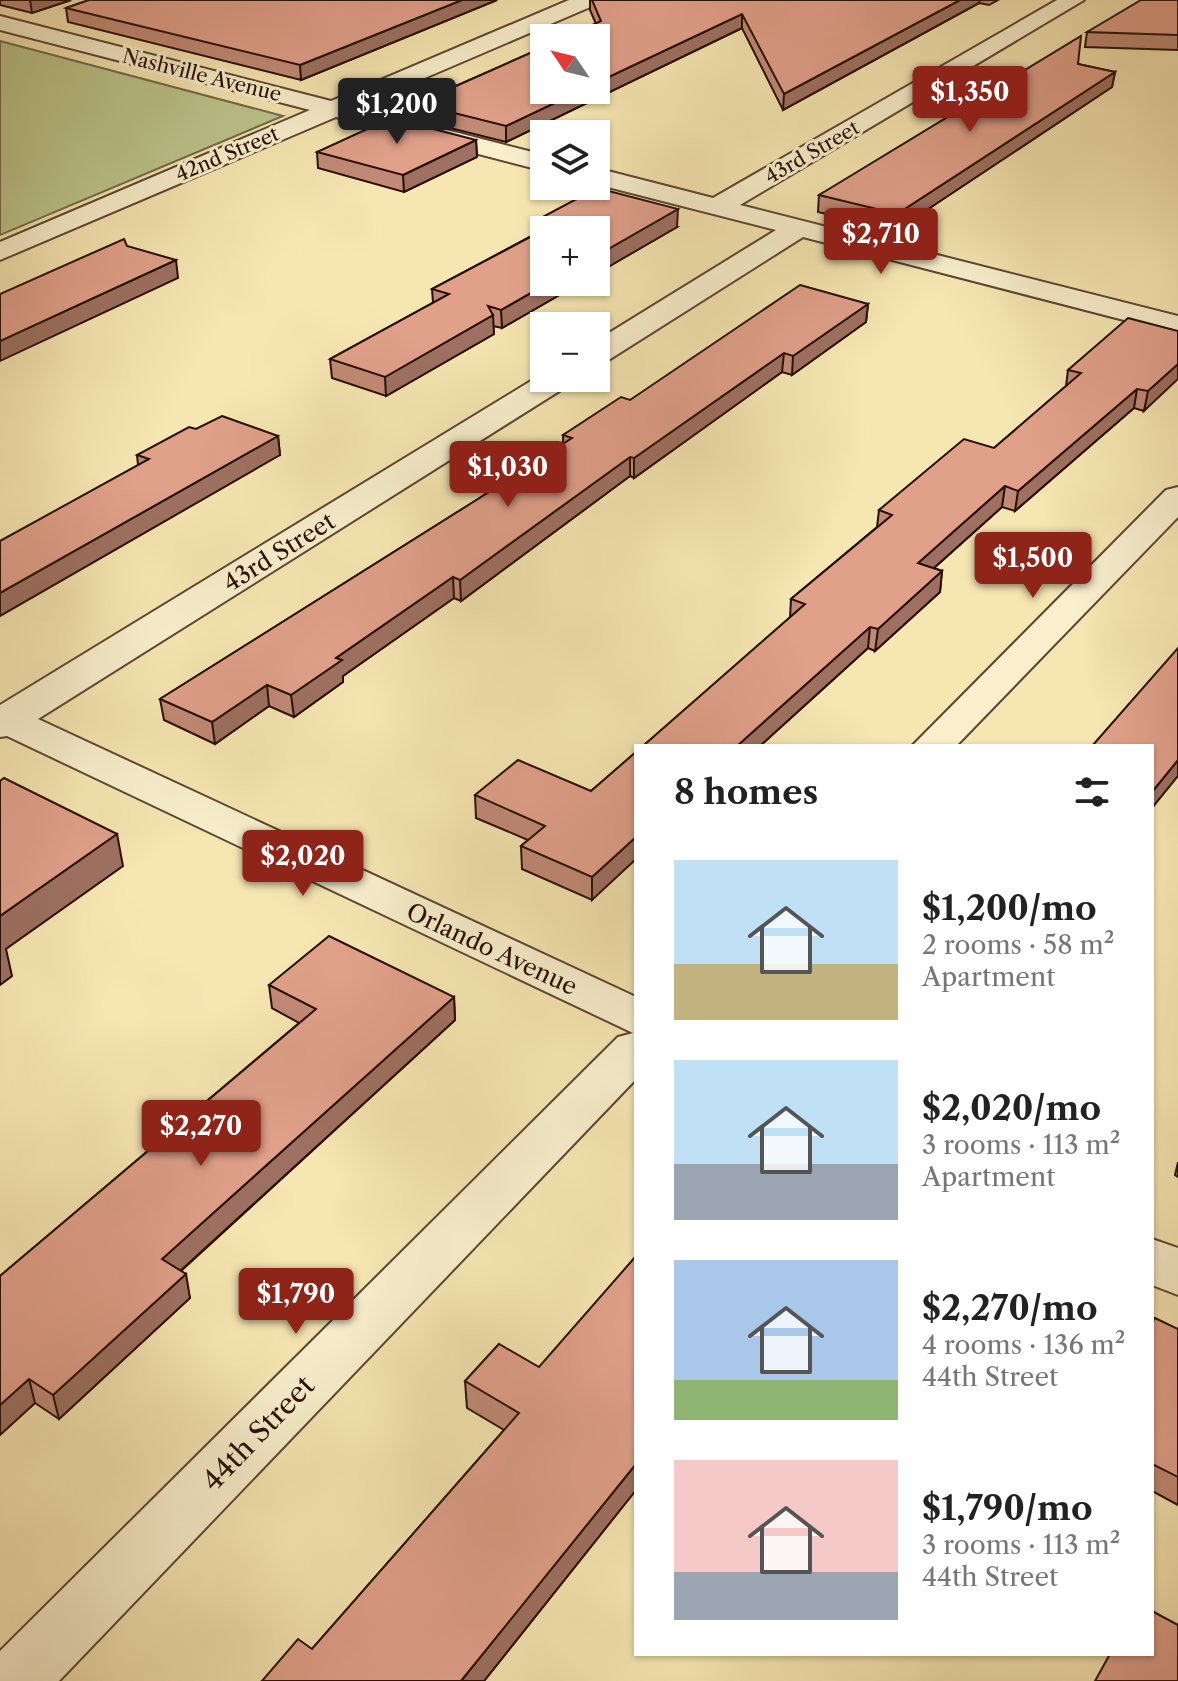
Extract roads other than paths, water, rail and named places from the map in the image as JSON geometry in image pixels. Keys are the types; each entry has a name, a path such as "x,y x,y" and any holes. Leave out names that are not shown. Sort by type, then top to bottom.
{"street":[{"name":"42nd Street","path":"0,252 587,0"},
{"name":"43rd Street","path":"717,207 1073,0"},
{"path":"10,26 60,14"},
{"name":"Nashville Avenue","path":"10,26 530,159"},
{"path":"610,180 1178,325"},
{"path":"610,345 799,228"},
{"name":"43rd Street","path":"2,721 535,392"},
{"path":"935,744 1178,497"},
{"name":"Orlando Avenue","path":"2,721 634,1016"},
{"name":"44th Street","path":"15,1681 634,1051"},
{"path":"1154,1261 1178,1273"}]}
